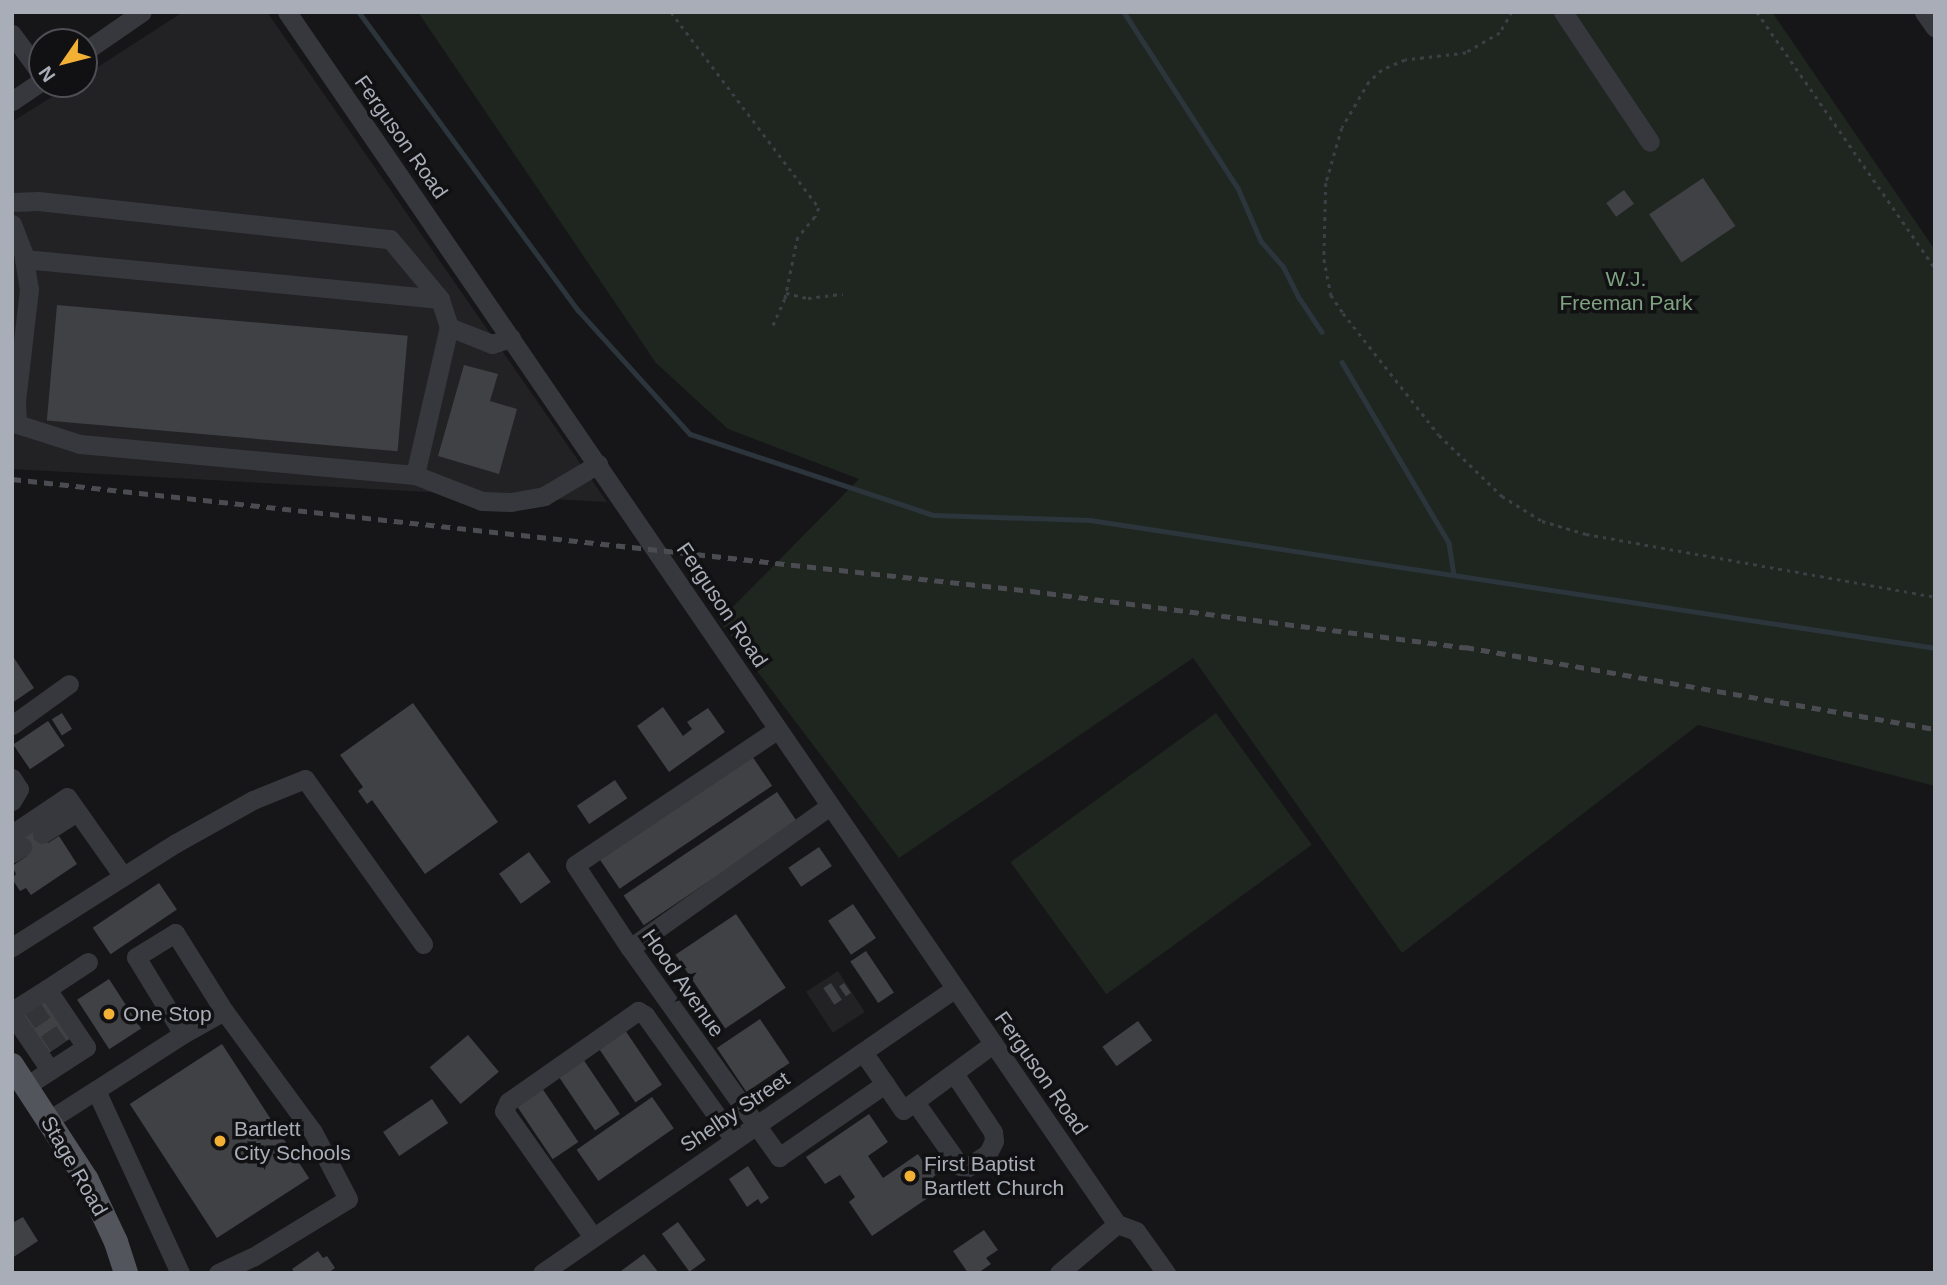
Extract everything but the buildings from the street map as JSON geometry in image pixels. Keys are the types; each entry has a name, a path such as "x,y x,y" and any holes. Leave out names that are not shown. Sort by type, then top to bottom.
{"main road":[{"name":"Stage Road","path":"12,1065 87,1180 121,1270"}],"street":[{"path":"98,42 142,12"},
{"name":"Ferguson Road","path":"287,12 954,989 1118,1224 1136,1231 1167,1273"},
{"path":"1563,12 1650,142"},
{"path":"1924,12 1935,28"},
{"path":"12,34 28,56"},
{"path":"12,101 28,90"},
{"path":"12,202 38,201 390,239 440,299 449,327 415,475"},
{"path":"12,224 24,259 29,289 16,402 17,424 80,444 415,475 482,501 511,502 544,496 598,464"},
{"path":"24,259 440,299"},
{"path":"449,327 492,344 511,338"},
{"path":"12,725 69,684"},
{"name":"Hood Avenue","path":"778,729 575,865 630,948 779,1157 885,1084"},
{"path":"12,778 19,789 12,801"},
{"path":"15,941 253,800 305,779 423,944"},
{"path":"15,845 67,797 123,876"},
{"path":"630,948 831,806"},
{"path":"42,834 78,812"},
{"path":"183,1034 136,957 175,933 224,1011 313,1132 348,1199 253,1257 218,1273"},
{"path":"59,1058 21,1008 88,962"},
{"path":"26,1086 59,1058 86,1047 47,989"},
{"name":"Shelby Street","path":"542,1273 954,989"},
{"path":"49,1120 183,1034 224,1011"},
{"path":"593,1237 504,1111 508,1102 638,1011 645,1015 734,1140"},
{"path":"863,1052 904,1111 993,1044"},
{"path":"915,1102 960,1166 968,1167 988,1153 994,1142 993,1132 955,1075"},
{"path":"96,1090 180,1273"},
{"path":"1059,1273 1118,1224"}],"path":[{"path":"671,12 818,208 816,217 798,237 786,293 772,328"},
{"path":"1512,12 1500,33 1483,46 1466,53 1405,61 1382,70 1369,82 1342,128 1326,183 1324,259 1331,295 1343,313 1440,435 1502,496 1542,522 1586,534 1935,597"},
{"path":"1757,12 1935,268"},
{"path":"786,293 808,298 843,294"}],"shaded area":[{"path":"183,12 267,12 607,502 12,469 12,122 50,98 98,98 98,67"},
{"path":"838,971 865,1012 833,1033 806,992"}],"green space":[{"name":"W.J. Freeman Park","path":"418,12 1772,12 1935,250 1935,786 1698,725 1402,953 1193,658 899,858 719,621 859,479 728,429 656,363"},
{"path":"1216,713 1312,845 1106,994 1011,862"}],"waterway":[{"path":"359,12 578,310 690,434 934,515 1090,520 1935,648"},
{"path":"1124,12 1238,188 1261,241 1283,266 1298,296 1322,332"},
{"path":"1342,362 1449,543 1454,575"}],"tunnel":[{"path":"32,1007 59,1046"}],"railway":[{"path":"12,479 1031,591 1465,647 1935,729"}],"place":[{"name":"One Stop","path":"109,1014"},
{"name":"Bartlett City Schools","path":"220,1141"},
{"name":"First Baptist Bartlett Church","path":"910,1176"}]}
